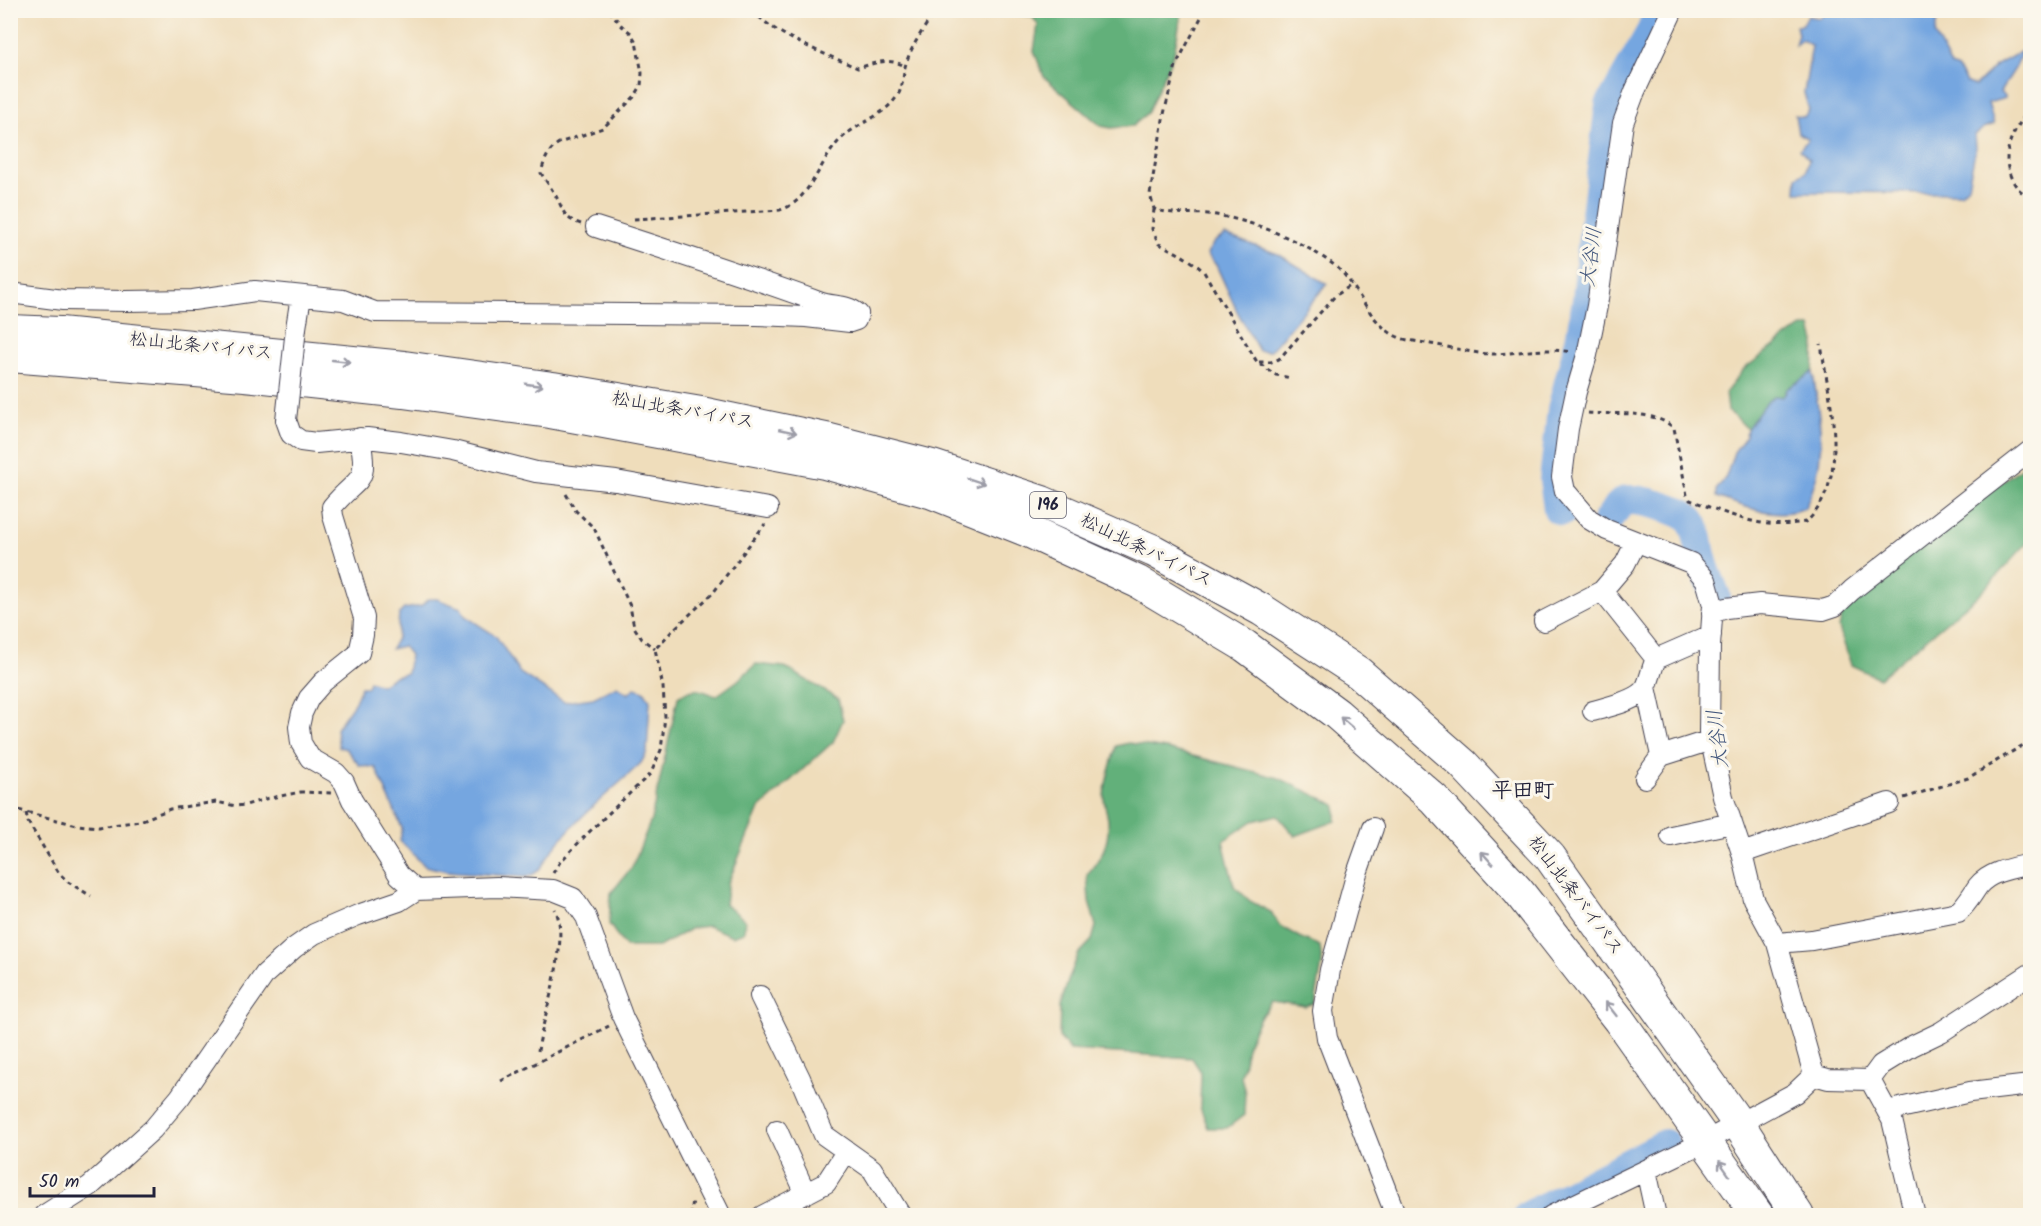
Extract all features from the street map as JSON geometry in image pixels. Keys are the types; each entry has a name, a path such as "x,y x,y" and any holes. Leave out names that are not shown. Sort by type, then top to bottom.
{"highway":[{"name":"松山北条バイパス","path":"10,331 59,346 562,414 825,463 930,492 1028,531 1138,582 1245,646 1337,714 1434,800 1518,891 1619,1020 1758,1215"},
{"name":"松山北条バイパス","path":"10,356 59,346 404,367 553,388 701,413 830,440 932,466 1042,502 1154,551 1262,610 1359,673 1463,764 1550,857 1738,1123 1797,1215"}],"street":[{"path":"1673,10 1635,91 1623,123 1597,306 1572,412 1562,477 1565,491 1589,519 1607,530 1691,563 1706,580 1713,605 1709,732 1723,797 1742,853 1753,899 1777,943 1814,1075"},
{"path":"10,293 63,300 193,300 255,291 343,300 375,312 757,315 806,317 843,322 856,320 858,314 852,309 823,304 765,282 596,227"},
{"path":"302,296 296,328 286,420 291,434 301,441 316,443 360,438 401,442 453,451 536,472 616,481 768,508"},
{"path":"59,346 63,300"},
{"path":"360,438 364,468 360,480 332,507 363,618 363,635 359,653 323,682 309,698 299,727 302,743 310,758 336,773 344,782 352,800 399,875 416,890"},
{"path":"1712,613 1726,608 1760,604 1822,610 1834,606 1870,575 2031,451"},
{"path":"1544,621 1602,591 1625,564 1636,542"},
{"path":"1602,591 1656,658"},
{"path":"1661,756 1646,687 1656,658 1711,635"},
{"path":"1593,711 1630,699 1646,687"},
{"path":"1645,778 1661,756 1711,740"},
{"path":"1742,853 1888,803"},
{"path":"1671,836 1732,823"},
{"path":"1373,828 1356,876 1329,970 1323,1011 1328,1038 1396,1215"},
{"path":"1777,943 1812,940 1958,912 1970,902 1979,886 1988,877 2007,869 2031,864"},
{"path":"43,1215 90,1186 153,1129 180,1097 265,974 294,948 314,934 358,915 399,902 416,890 496,887 553,890 573,898 586,917 624,1018 721,1215"},
{"path":"1870,1080 1881,1065 1941,1032 2031,974"},
{"path":"759,996 800,1078 824,1136 872,1169 901,1215"},
{"path":"1551,1215 1706,1141 1795,1093 1814,1075"},
{"path":"1814,1075 1828,1079 1870,1080"},
{"path":"1870,1080 1892,1120 1915,1215"},
{"path":"1887,1111 1970,1092 2031,1085"},
{"path":"777,1131 806,1194"},
{"path":"762,1215 826,1183 846,1152"},
{"path":"1646,1170 1656,1215"}],"path":[{"path":"596,227 571,221 565,215 541,172 543,163 552,148 559,143 603,128 635,96 641,86 642,74 636,42 631,33 609,10"},
{"path":"753,10 758,17 773,27 858,68 885,60 895,61 905,66"},
{"path":"629,220 790,208 800,199 836,144 847,133 892,103 900,92 905,66 936,10"},
{"path":"1205,10 1176,65 1164,114 1150,194 1154,209 1152,229 1159,244 1195,263 1204,272 1257,362 1276,375 1292,378"},
{"path":"2031,108 2019,124 2008,149 2008,169 2014,184 2024,194 2031,197"},
{"path":"1154,209 1162,212 1210,214 1239,220 1275,232 1333,264 1353,284 1384,329 1401,338 1493,354 1542,349 1564,350 1587,355"},
{"path":"1257,362 1271,362 1279,359 1335,296 1353,284"},
{"path":"1572,412 1638,414 1666,421 1674,428 1687,495 1690,500 1755,522 1782,525 1804,522 1816,512 1826,495 1833,455 1833,423 1821,344"},
{"path":"538,1051 561,938 560,919 548,898 547,890 560,862 651,773 661,750 664,717 663,687 655,650 642,639 634,627 630,606 594,528 576,511 567,498 564,476"},
{"path":"655,650 713,593 767,521 768,508"},
{"path":"1888,803 1968,778 2031,741"},
{"path":"10,808 77,825 99,827 140,821 170,809 216,802 236,806 246,805 301,792 340,794 352,800"},
{"path":"26,813 28,822 59,873 68,882 91,896"},
{"path":"501,1081 624,1018"}],"green space":[{"path":"1178,10 1181,16 1174,53 1148,112 1133,126 1111,128 1101,126 1044,77 1034,51 1038,25 1032,16 1011,14 991,17 967,11"},
{"path":"1803,327 1811,327 1815,342 1813,372 1787,389 1783,397 1774,396 1763,406 1747,429 1728,411 1726,392 1744,369"},
{"path":"2030,461 2030,540 1981,593 1879,678 1851,665 1839,628 1845,600"},
{"path":"756,664 785,667 838,699 843,720 833,742 759,809 728,883 725,904 745,920 744,932 732,936 708,926 692,928 659,947 625,947 609,924 611,893 632,867 651,820 678,697 689,691 697,690 716,696"},
{"path":"1129,743 1166,749 1279,778 1336,805 1336,821 1295,836 1277,815 1253,821 1223,841 1234,886 1250,901 1271,912 1280,926 1320,946 1322,964 1315,1004 1306,1007 1272,1002 1259,1019 1248,1043 1241,1076 1245,1093 1244,1115 1227,1128 1208,1128 1200,1107 1201,1072 1192,1058 1070,1050 1059,1037 1060,1006 1069,978 1078,955 1092,940 1096,926 1089,901 1087,875 1100,856 1108,837 1108,820 1104,803 1107,778 1116,746"}],"water":[{"path":"1827,11 1938,11 1935,35 1951,66 1958,69 1966,82 1975,86 1995,66 2022,51 2016,67 2000,92 2005,98 1988,103 1994,124 1975,135 1976,147 1968,186 1961,193 1796,192 1797,177 1806,171 1809,159 1800,149 1808,139 1798,133 1795,115 1804,117 1809,110 1804,93 1812,46 1802,40 1795,45 1798,34 1796,26 1802,25 1808,16 1819,18"},
{"path":"1225,235 1278,254 1327,284 1270,351 1259,351 1216,265 1207,254 1214,242"},
{"path":"1813,372 1821,441 1813,490 1805,508 1783,513 1761,511 1717,497 1717,489 1726,477 1734,452 1763,406 1774,396 1783,397 1787,389"},
{"path":"428,599 437,599 461,608 465,616 496,636 520,673 564,702 593,698 617,686 628,694 635,688 644,691 650,700 647,752 641,763 562,837 539,870 531,875 525,877 447,871 425,866 400,841 402,828 376,768 359,765 346,749 339,747 336,729 355,702 361,687 367,687 369,681 381,685 395,676 407,673 410,655 403,646 391,649 397,638 399,614 404,609 421,606"}],"waterway":[{"name":"大谷川","path":"1563,511 1558,509 1554,480 1562,409 1580,340 1587,300 1610,105 1652,30 1659,10"},
{"name":"大谷川","path":"1607,521 1620,505 1630,500 1659,505 1686,516 1695,528 1703,563 1716,597"},
{"name":"大谷川","path":"1528,1216 1665,1144"}],"district":[{"name":"平田町","path":"1523,791"}]}
